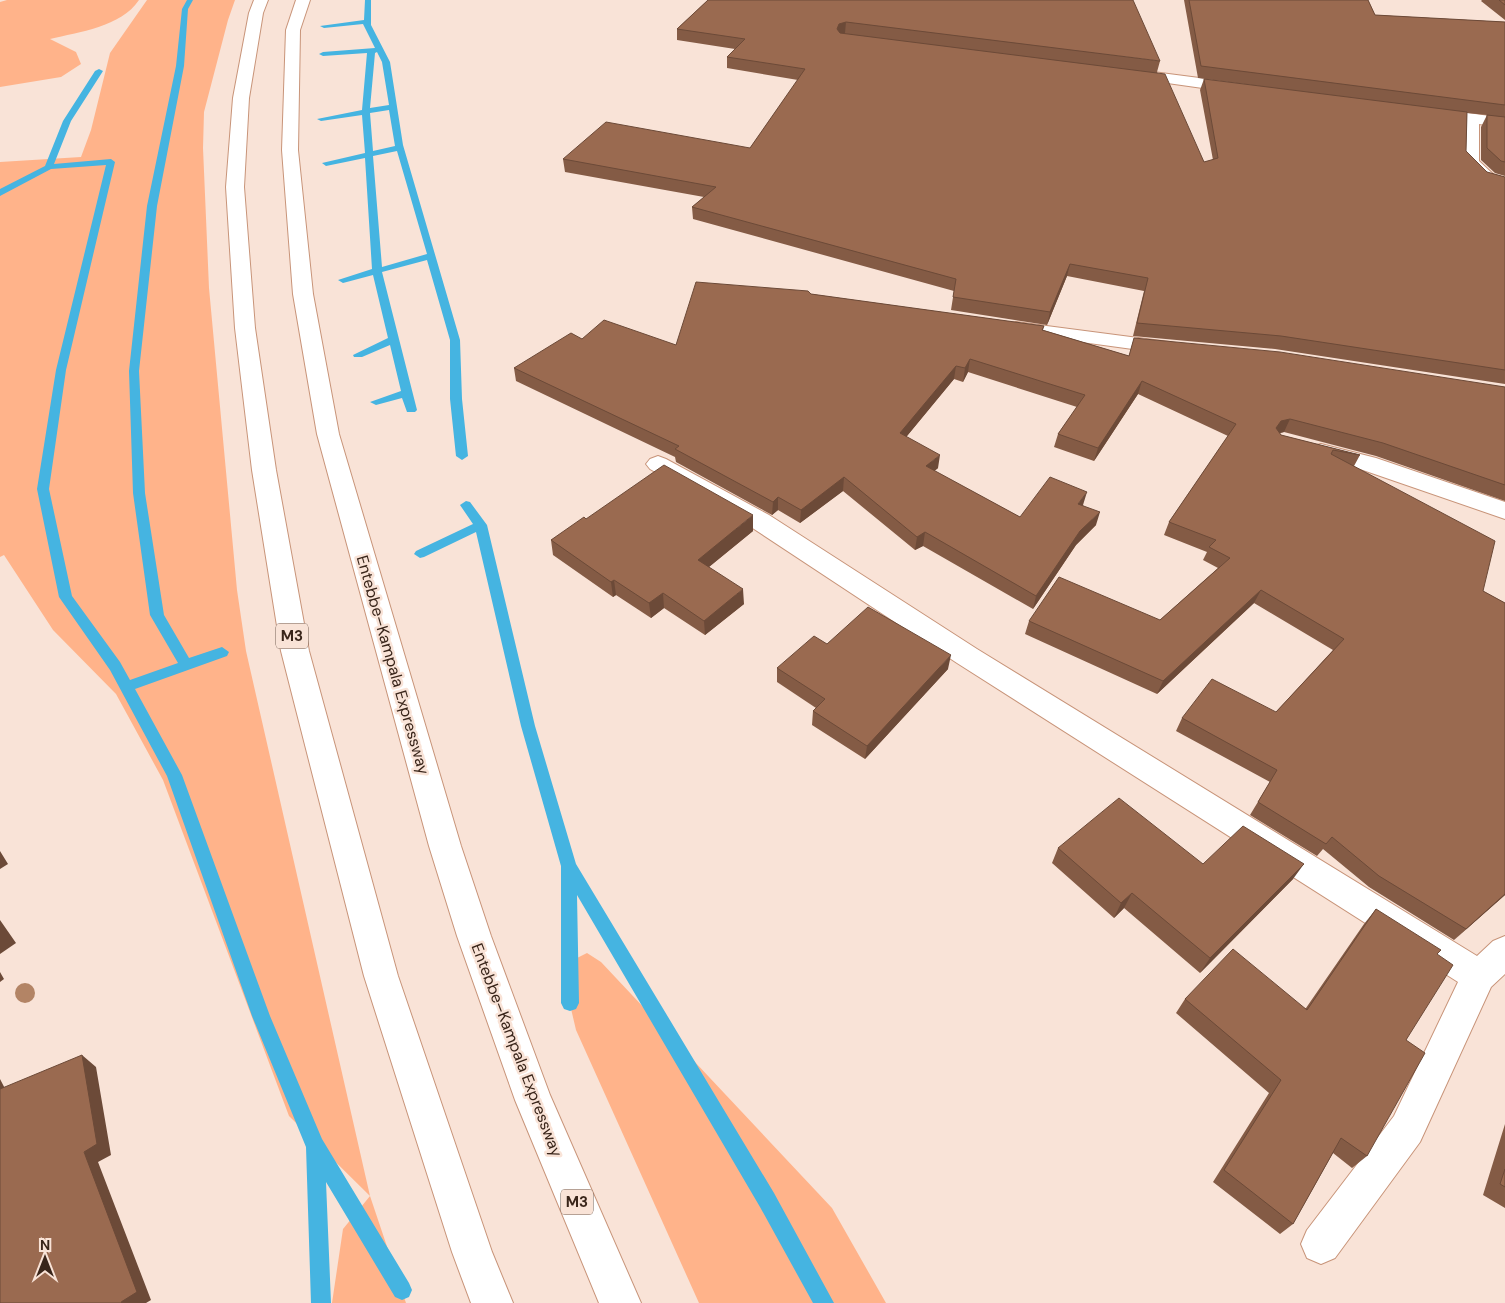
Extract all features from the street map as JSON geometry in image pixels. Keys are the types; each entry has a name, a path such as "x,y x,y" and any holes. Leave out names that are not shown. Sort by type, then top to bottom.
{"main road":[{"name":"M3","path":"261,0 256,13 241,98 235,187 245,328 264,470 295,651 381,976 472,1252 492,1303"},
{"name":"Entebbe–Kampala Expressway","path":"303,0 294,30 290,150 303,294 328,434 445,846 474,936 533,1100 620,1303"},
{"path":"1119,73 1258,91"},
{"path":"1417,112 1505,123"},
{"path":"1471,118 1470,162 1488,180 1505,184"},
{"path":"1000,325 1190,350"},
{"path":"1303,446 1368,463 1505,511"},
{"path":"658,464 760,521 967,656 1479,976"},
{"path":"1322,1244 1407,1129 1479,976 1505,952"}],"shaded area":[{"path":"7,0 139,0 131,9 111,22 86,31 50,39 76,52 81,64 61,77 0,87 0,2"},
{"path":"147,0 235,0 204,112 203,148 209,288 237,590 246,651 370,1196 289,1116 163,780 116,694 53,630 4,555 0,557 0,162 81,157 91,130 110,53"},
{"path":"587,953 601,962 832,1208 886,1303 699,1303 576,1030 561,966"},
{"path":"370,1196 406,1303 332,1303 343,1229"}],"building":[{"path":"708,0 1133,0 1160,61 846,22 839,24 837,29 840,33 1165,74 1204,162 1218,158 1204,79 1467,112 1466,151 1487,172 1505,177 1505,370 1281,336 1137,323 1148,278 1070,264 1050,312 953,297 956,279 692,207 716,187 563,159 606,122 750,148 805,69 727,57 745,39 677,29"},
{"path":"1189,0 1368,0 1375,15 1505,22 1505,105 1201,66"},
{"path":"1487,115 1505,117 1505,162 1501,161 1487,148"},
{"path":"696,282 808,291 811,294 1044,326 1042,330 1129,356 1134,338 1280,352 1505,387 1505,485 1383,443 1290,419 1281,421 1276,428 1281,435 1360,455 1333,450 1331,454 1495,541 1483,591 1505,603 1505,894 1466,929 1379,876 1332,837 1326,844 1258,802 1277,770 1182,718 1212,679 1276,712 1344,639 1261,590 1163,681 1029,621 1059,577 1160,620 1230,558 1209,547 1216,540 1169,522 1236,424 1142,381 1098,448 1058,434 1085,395 970,359 965,368 956,366 900,433 940,455 926,466 1020,517 1050,477 1087,492 1078,504 1100,512 1080,531 1036,596 925,532 917,537 844,477 801,510 778,497 773,502 675,449 679,446 514,368 571,333 582,339 604,320 676,345"},
{"path":"664,465 753,515 698,560 743,589 704,621 663,593 649,603 614,580 611,582 551,540 584,517 586,519"},
{"path":"868,607 951,655 867,746 813,711 825,699 777,668 814,636 827,644"},
{"path":"1119,798 1203,864 1243,826 1304,864 1210,958 1132,893 1121,903 1058,848"},
{"path":"1376,909 1441,950 1437,954 1453,965 1406,1040 1425,1053 1367,1156 1341,1138 1293,1224 1224,1170 1281,1080 1185,999 1233,949 1307,1010"},
{"path":"82,1055 97,1144 84,1152 137,1292 122,1303 0,1303 0,1089"},
{"path":"1505,1169 1505,1187 1500,1184"}],"waterway":[{"path":"186,665 157,615 139,493 134,371 152,206 180,66 185,9 190,0"},
{"path":"368,0 367,25 386,62 400,148"},
{"path":"324,26 367,22"},
{"path":"323,54 379,50"},
{"path":"366,111 371,51"},
{"path":"49,167 67,121 99,71"},
{"path":"366,111 393,107"},
{"path":"321,119 366,111"},
{"path":"366,111 369,154"},
{"path":"369,154 400,148"},
{"path":"377,271 432,256 400,148"},
{"path":"326,163 369,154"},
{"path":"369,154 377,271"},
{"path":"49,167 111,162 61,370 43,489 66,597 115,666 126,687"},
{"path":"0,193 49,167"},
{"path":"432,260 455,340 456,399 462,456"},
{"path":"343,280 377,271"},
{"path":"377,271 411,410"},
{"path":"358,355 393,340"},
{"path":"376,402 406,393"},
{"path":"466,505 481,525"},
{"path":"420,554 481,525"},
{"path":"481,525 528,726 569,866"},
{"path":"126,687 222,652"},
{"path":"126,687 174,775 261,1016 315,1146 402,1290"},
{"path":"569,866 767,1200 824,1303"},
{"path":"569,866 570,1003"},
{"path":"315,1149 321,1303"}]}
